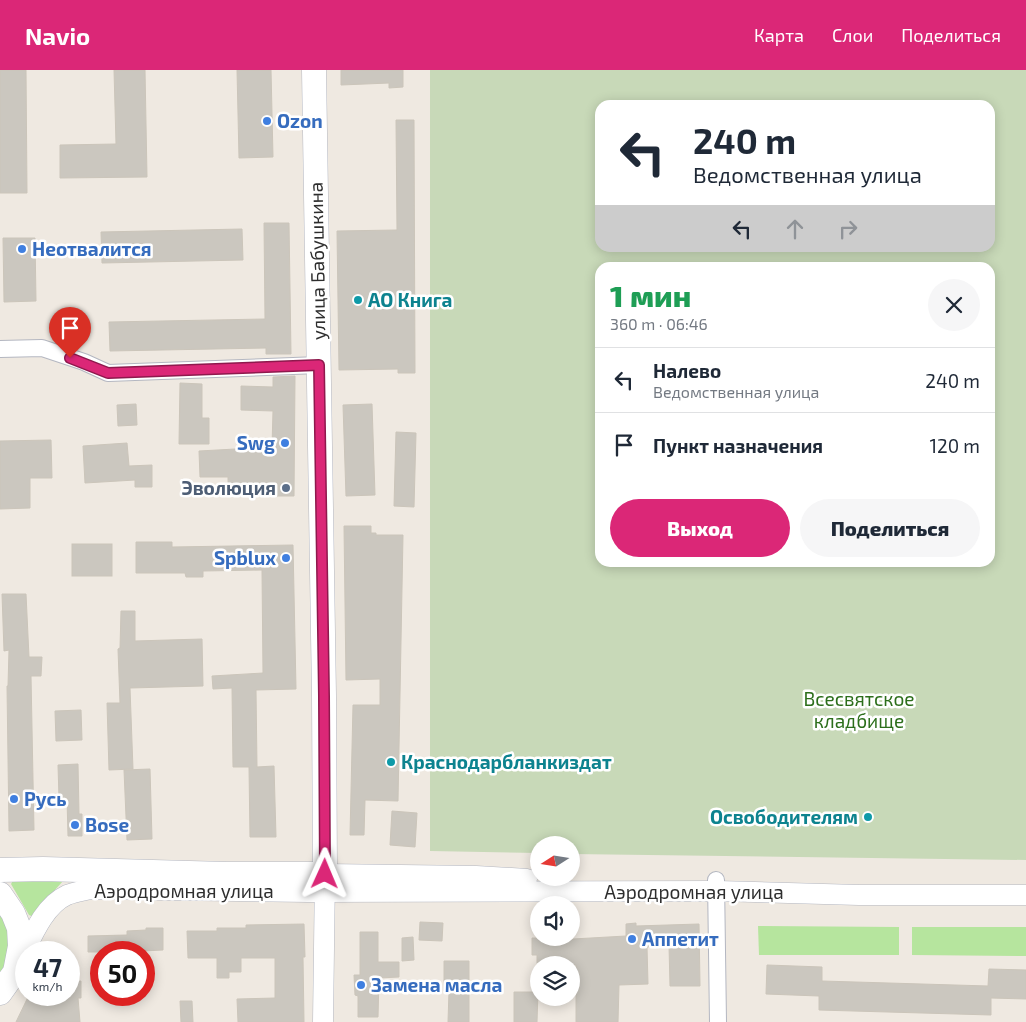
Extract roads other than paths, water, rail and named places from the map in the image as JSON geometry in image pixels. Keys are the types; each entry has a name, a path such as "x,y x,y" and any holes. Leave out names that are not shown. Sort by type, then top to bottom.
{"main road":[{"name":"улица Бабушкина","path":"314,70 324,696 325,883"},
{"name":"Аэродромная улица","path":"0,870 43,869 226,874 325,883"},
{"path":"0,894 13,912 19,928 20,946 14,972 0,993"}],"street":[{"path":"0,349 42,348 84,362 108,373 319,365"},
{"name":"Аэродромная улица","path":"14,972 35,930 56,902 66,896 90,889 325,883 476,876 860,894 1026,895"},
{"name":"Аэродромная улица","path":"717,886 1026,882"},
{"name":"улица Бабушкина","path":"323,1022 325,883"},
{"path":"717,886 718,1022"}],"place":[{"name":"Ozon","path":"267,121"},
{"name":"Неотвалится","path":"22,249"},
{"name":"АО Книга","path":"358,300"},
{"name":"Swg","path":"285,443"},
{"name":"Эволюция","path":"286,488"},
{"name":"Spblux","path":"286,558"},
{"name":"Краснодарбланкиздат","path":"391,762"},
{"name":"Русь","path":"14,799"},
{"name":"Освободителям","path":"868,817"},
{"name":"Bose","path":"75,825"},
{"name":"Аппетит","path":"632,939"},
{"name":"Замена масла","path":"361,985"}],"park label":[{"name":"Всесвятское кладбище","path":"859,710"}]}
